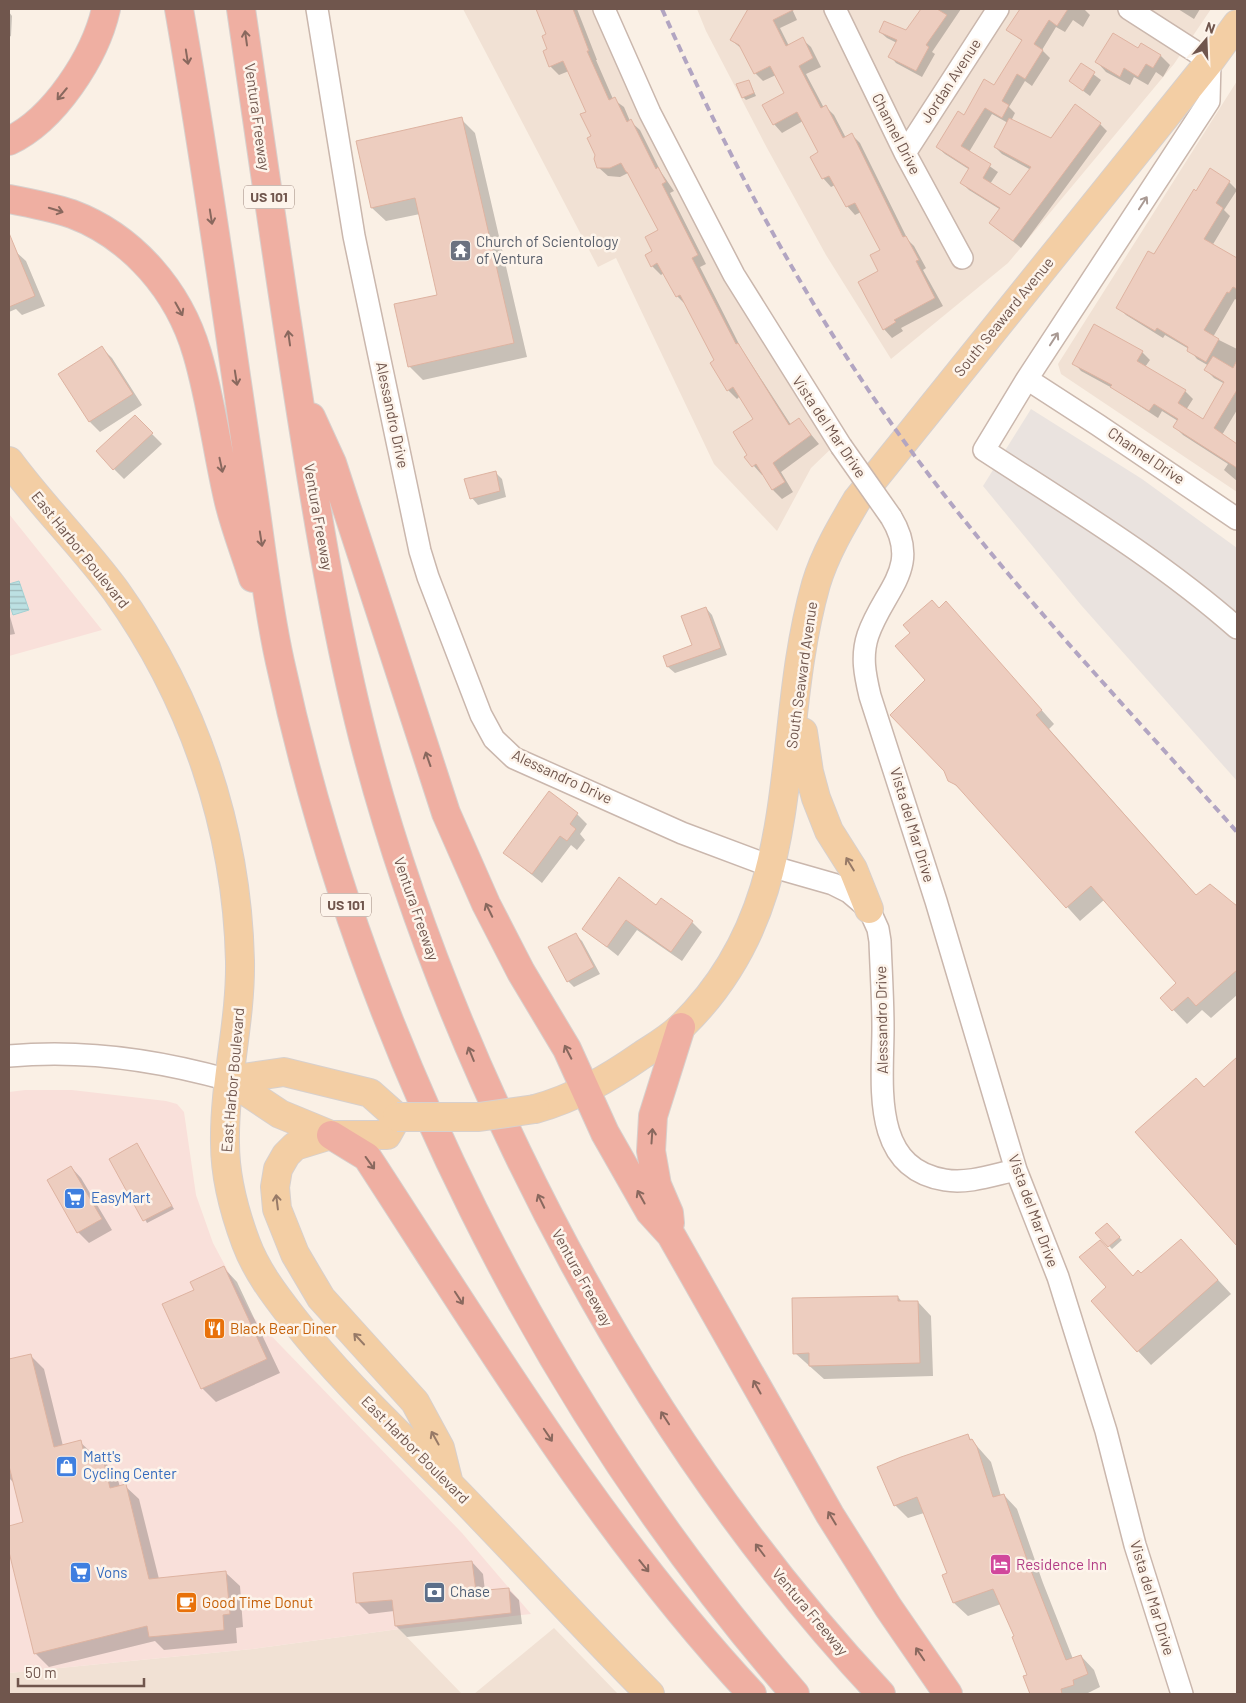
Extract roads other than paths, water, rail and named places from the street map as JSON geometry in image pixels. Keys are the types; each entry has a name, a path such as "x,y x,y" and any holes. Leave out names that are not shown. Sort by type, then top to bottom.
{"highway":[{"path":"9,141 44,116 72,82 90,54 106,9"},
{"name":"US 101","path":"179,9 279,658 310,787 343,898 417,1089 446,1154 519,1299 605,1442 660,1523 770,1666 795,1694"},
{"name":"Ventura Freeway","path":"241,9 296,386 326,568 364,740 400,862 437,972 479,1073 542,1204 623,1352 672,1428 726,1505 790,1590 881,1694"},
{"path":"9,199 72,214 100,228 141,258 157,276 181,311 197,352 228,500 279,658"},
{"path":"296,386 332,463 446,813 503,938 520,972 567,1049 606,1133 650,1212 671,1234 830,1515 888,1607 948,1694"},
{"path":"671,1234 669,1213 657,1185 651,1150 653,1116 681,1027"},
{"path":"331,1134 367,1157 549,1437 603,1512 716,1656 752,1694"}],"main road":[{"name":"South Seaward Avenue","path":"229,1080 280,1114 331,1134 479,1117 549,1105 587,1090 624,1069 681,1027 721,979 739,950 756,916 770,866 785,794 806,624 817,582 832,543 857,500 1210,61 1237,24"},
{"name":"East Harbor Boulevard","path":"9,461 96,566 134,618 172,684 203,758 225,838 238,923 239,1000 229,1080 224,1142 230,1194 247,1245 259,1270 322,1356 450,1485 650,1694"},
{"path":"797,690 809,772 816,798 829,831 853,870 868,909"},
{"name":"South Seaward Avenue","path":"229,1080 284,1072 370,1093 392,1126"},
{"path":"331,1134 296,1146 286,1155 278,1169 275,1187 277,1209 295,1254 321,1298 414,1402 440,1448 450,1485"}],"street":[{"name":"Alessandro Drive","path":"317,9 354,236 420,551 428,577 481,715 494,739 514,758 682,833 770,866 849,892 868,909 878,929 880,941 883,1112 898,1151 907,1163 918,1170 931,1177 946,1180 975,1179 1016,1170"},
{"name":"Vista del Mar Drive","path":"604,9 650,113 734,275 841,446 891,517 903,543 902,564 868,636 864,666 870,696 927,872 1016,1170 1060,1286 1106,1431 1135,1545 1182,1694"},
{"name":"Channel Drive","path":"835,9 905,153 962,258"},
{"name":"Jordan Avenue","path":"905,153 998,9"},
{"path":"1128,9 1210,61 1210,101 1027,379 984,450 1090,518 1205,600 1237,628"},
{"name":"Channel Drive","path":"1027,379 1098,424 1237,520"},
{"name":"South Seaward Avenue","path":"9,1056 75,1054 139,1060 189,1069 229,1080"}],"water":[{"path":"19,581 29,610 13,615 9,603 9,584"}],"railway":[{"path":"662,9 711,114 792,267 821,316 884,413 966,523 1010,576 1054,628 1237,832"}],"place":[{"name":"Church of Scientology of Ventura","path":"460,251"},
{"name":"EasyMart","path":"75,1198"},
{"name":"Black Bear Diner","path":"214,1329"},
{"name":"Matt's Cycling Center","path":"67,1466"},
{"name":"Residence Inn","path":"1000,1565"},
{"name":"Vons","path":"80,1573"},
{"name":"Chase","path":"434,1592"},
{"name":"Good Time Donut","path":"186,1603"}]}
